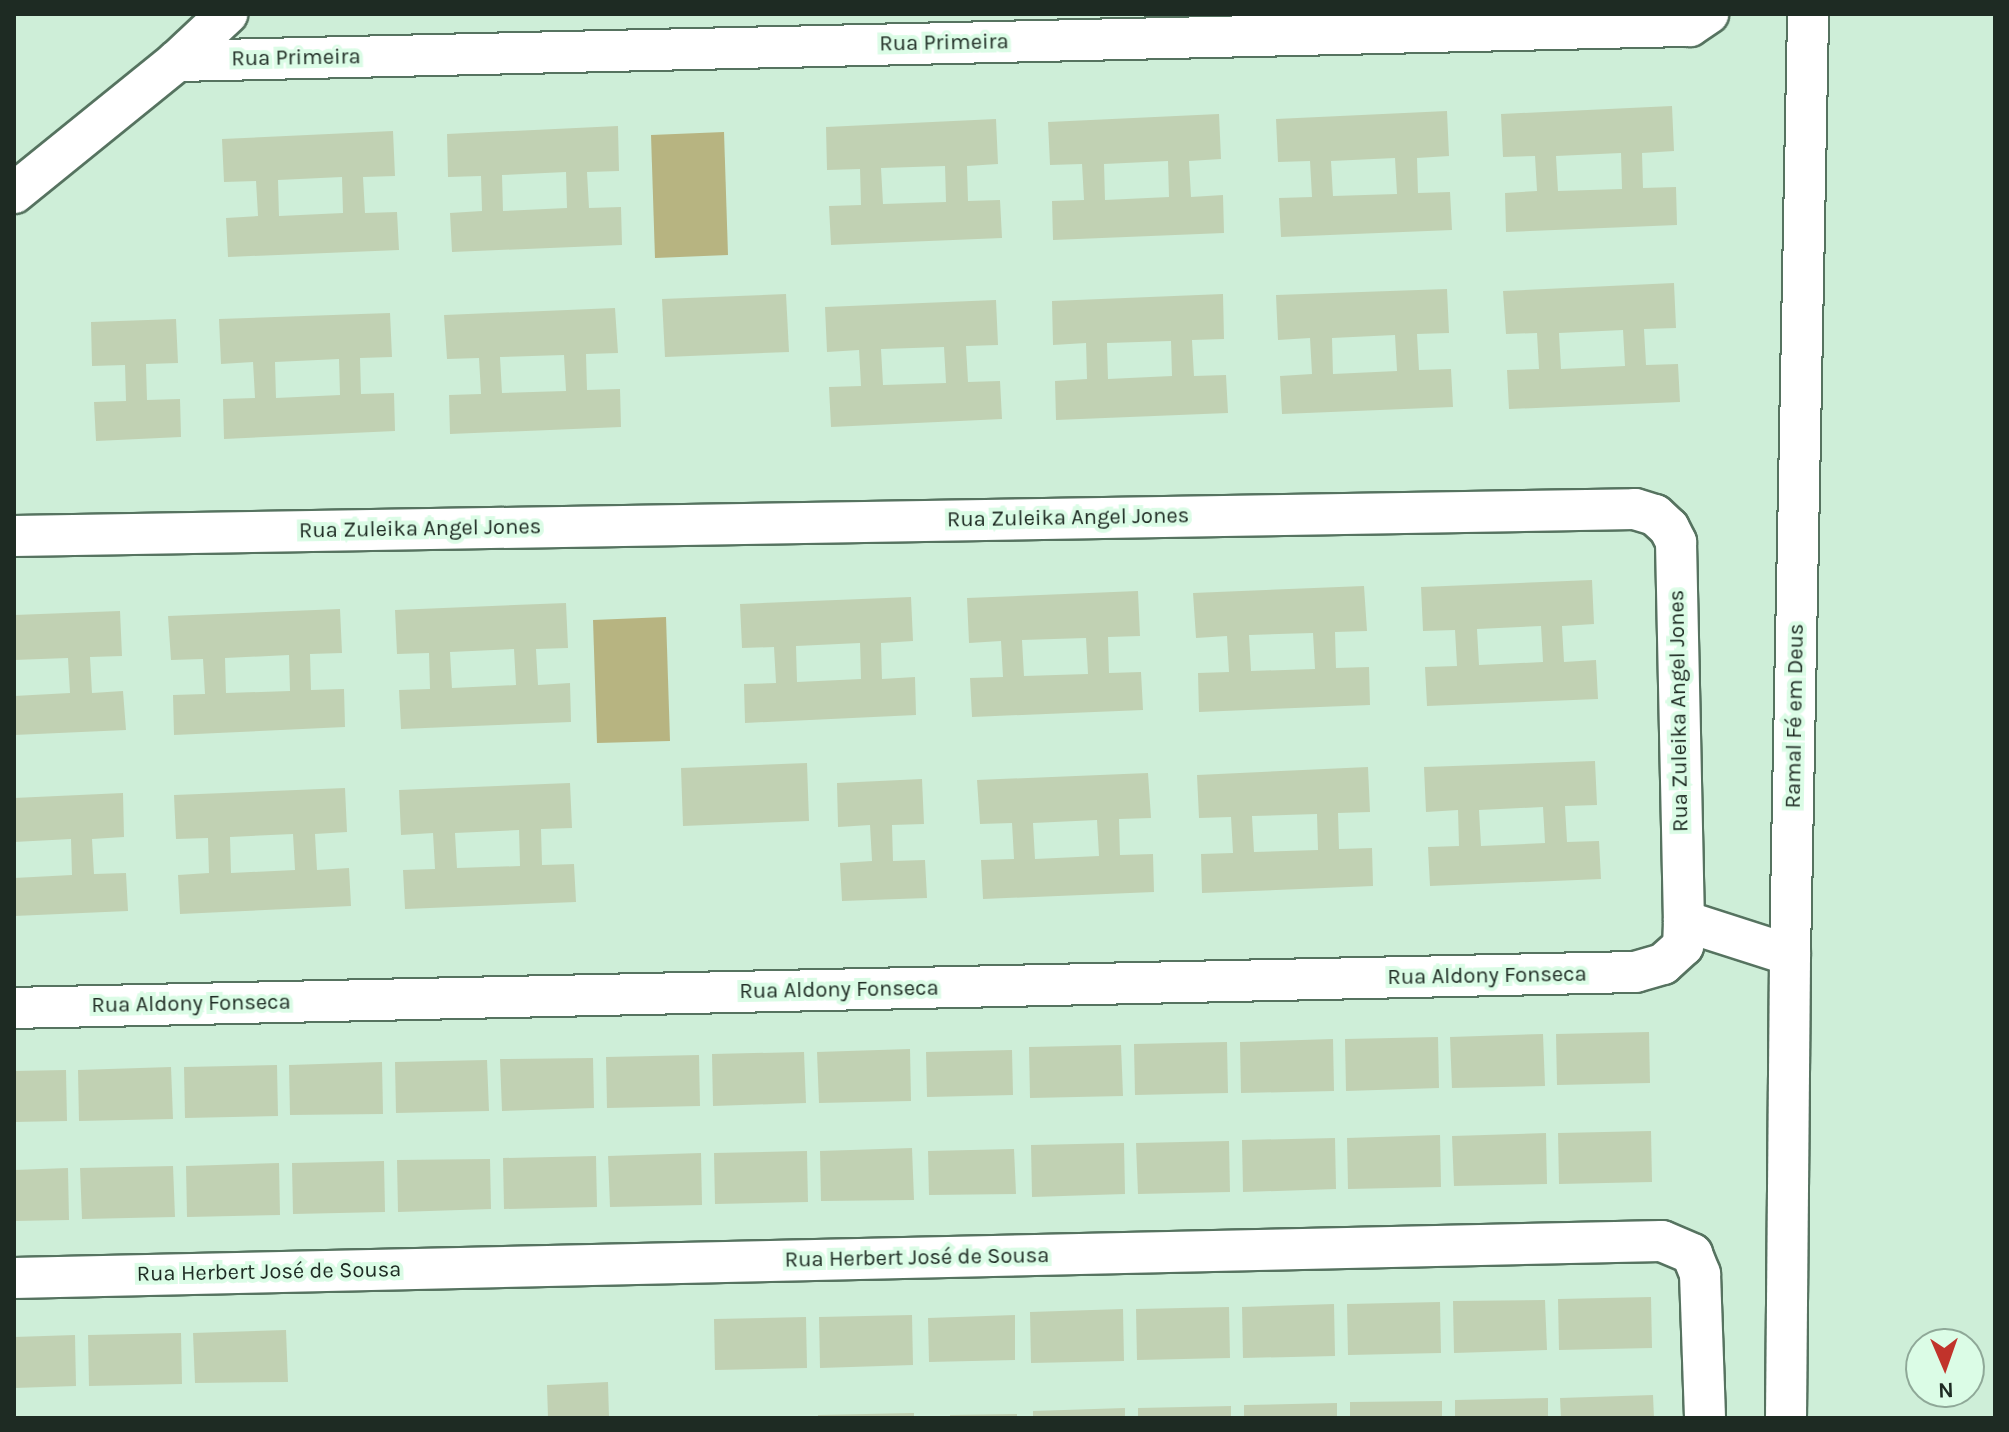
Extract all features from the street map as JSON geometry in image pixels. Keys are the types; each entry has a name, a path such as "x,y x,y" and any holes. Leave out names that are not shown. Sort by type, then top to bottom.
{"street":[{"path":"14,193 177,61 227,14"},
{"name":"Rua Primeira","path":"177,61 1690,26 1708,14"},
{"name":"Ramal Fé em Deus","path":"1786,1418 1790,955 1808,14"},
{"name":"Rua Zuleika Angel Jones","path":"14,536 1635,509 1655,515 1669,528 1676,542 1684,921 1683,946 1663,964"},
{"path":"1684,921 1790,955"},
{"name":"Rua Aldony Fonseca","path":"14,1008 1635,972 1663,964"},
{"name":"Rua Herbert José de Sousa","path":"14,1278 1662,1241 1692,1254 1700,1274 1705,1418"}],"shaded area":[{"path":"724,132 728,255 655,258 651,135"},
{"path":"666,617 670,741 597,743 593,620"}],"building":[{"path":"1672,106 1674,151 1642,153 1643,188 1676,187 1677,225 1506,232 1505,193 1537,191 1535,156 1503,157 1501,114","holes":["1621,153 1622,189 1558,191 1556,156"]},
{"path":"1447,111 1449,156 1417,158 1418,193 1450,192 1452,230 1281,237 1279,198 1312,197 1310,161 1278,162 1276,119","holes":["1395,158 1397,194 1333,196 1331,161"]},
{"path":"1219,114 1221,159 1189,161 1191,197 1223,195 1224,233 1053,240 1052,201 1084,200 1082,164 1050,165 1048,122","holes":["1168,161 1169,197 1105,200 1104,164"]},
{"path":"996,119 998,164 967,166 968,201 1000,200 1002,238 831,245 829,206 861,205 860,169 827,170 826,127","holes":["945,166 946,202 883,204 881,168"]},
{"path":"618,126 619,171 587,172 589,208 621,207 622,245 452,252 450,213 482,211 481,176 448,177 447,134","holes":["566,172 567,208 503,211 502,175"]},
{"path":"393,131 395,176 363,177 365,213 397,212 399,250 228,257 226,218 258,216 256,181 224,182 222,139","holes":["342,177 343,213 279,216 278,180"]},
{"path":"1674,283 1676,328 1644,329 1646,365 1678,364 1680,402 1509,409 1507,370 1539,369 1537,333 1506,334 1503,291","holes":["1623,330 1625,366 1561,369 1559,333"]},
{"path":"1447,289 1449,333 1417,334 1419,370 1451,369 1453,407 1282,414 1280,376 1312,374 1310,338 1278,340 1276,295","holes":["1395,335 1397,371 1333,374 1332,338"]},
{"path":"786,294 789,352 665,357 662,299"},
{"path":"1223,294 1224,339 1192,340 1194,376 1226,375 1228,413 1056,420 1055,381 1087,379 1086,343 1053,345 1052,301","holes":["1171,341 1172,376 1108,379 1107,343"]},
{"path":"996,300 998,345 966,346 968,382 1000,381 1002,419 831,427 829,387 861,386 859,350 827,352 825,307","holes":["944,347 946,383 883,385 881,349"]},
{"path":"615,308 618,353 586,354 587,390 620,389 621,427 450,434 449,395 481,394 479,358 447,359 444,315","holes":["564,355 566,391 502,393 500,357"]},
{"path":"390,313 392,357 360,358 361,394 394,393 395,431 224,439 223,399 255,398 253,362 221,364 219,319","holes":["339,359 340,395 276,398 275,362"]},
{"path":"176,319 178,363 146,364 147,400 180,399 181,437 96,441 94,402 126,401 125,365 92,366 91,322"},
{"path":"1592,580 1594,624 1562,626 1564,662 1596,660 1598,699 1427,706 1425,667 1457,666 1455,630 1423,631 1421,587","holes":["1541,626 1543,662 1479,665 1477,629"]},
{"path":"1364,586 1367,631 1335,632 1336,668 1369,667 1370,705 1199,712 1198,673 1229,672 1227,636 1196,638 1193,593","holes":["1313,633 1315,669 1251,671 1249,635"]},
{"path":"1138,591 1140,636 1108,637 1109,673 1141,672 1143,710 972,717 970,678 1003,677 1001,641 969,643 967,598","holes":["1086,638 1088,674 1024,676 1022,640"]},
{"path":"911,597 913,641 881,643 882,679 915,677 916,715 745,723 744,684 776,683 774,647 742,648 740,604","holes":["860,643 861,679 797,682 796,646"]},
{"path":"566,603 568,648 536,649 538,685 570,683 571,722 401,729 399,690 430,689 429,653 397,654 395,610","holes":["514,649 516,685 452,688 450,652"]},
{"path":"340,609 342,653 310,654 311,690 344,689 345,727 174,735 173,695 205,694 203,659 171,660 168,616","holes":["289,655 290,691 226,693 225,658"]},
{"path":"120,611 122,656 90,657 92,693 123,691 126,730 14,735 14,696 70,693 68,658 14,660 14,615"},
{"path":"1595,761 1597,805 1565,806 1567,842 1599,841 1601,879 1430,886 1428,847 1459,846 1458,810 1426,812 1424,767","holes":["1543,807 1545,843 1481,846 1479,810"]},
{"path":"807,763 809,821 683,826 681,768"},
{"path":"1368,767 1370,812 1338,813 1339,849 1372,848 1373,886 1202,893 1201,854 1233,853 1231,817 1199,818 1197,775","holes":["1317,814 1318,850 1254,852 1252,816"]},
{"path":"1148,773 1151,818 1119,819 1120,855 1153,854 1154,892 983,899 981,860 1014,859 1012,823 980,824 977,780","holes":["1097,820 1099,856 1035,859 1033,823"]},
{"path":"922,779 924,824 892,825 893,861 925,860 927,898 842,901 840,863 872,861 870,825 838,827 837,783"},
{"path":"570,783 572,828 541,829 542,865 574,864 576,902 405,909 403,870 435,869 433,833 401,835 399,790","holes":["519,830 520,866 457,868 455,833"]},
{"path":"345,788 347,832 315,834 317,870 349,868 351,906 180,914 178,875 209,873 208,838 176,839 174,795","holes":["293,834 295,870 231,873 230,837"]},
{"path":"123,793 124,837 92,839 94,874 126,873 128,911 14,916 14,878 72,875 71,839 14,842 14,798"},
{"path":"1649,1032 1650,1083 1557,1085 1556,1034"},
{"path":"1543,1034 1545,1086 1452,1088 1450,1037"},
{"path":"1438,1037 1439,1088 1346,1091 1345,1039"},
{"path":"1333,1039 1334,1091 1241,1093 1240,1042"},
{"path":"1227,1042 1228,1093 1135,1095 1134,1044"},
{"path":"1121,1045 1123,1096 1030,1098 1029,1047"},
{"path":"910,1049 911,1101 819,1103 817,1052"},
{"path":"1012,1050 1013,1095 927,1097 926,1052"},
{"path":"804,1052 806,1103 713,1106 712,1054"},
{"path":"699,1055 700,1106 607,1108 606,1057"},
{"path":"593,1058 594,1108 502,1111 500,1059"},
{"path":"487,1060 489,1111 396,1113 395,1062"},
{"path":"382,1062 383,1114 290,1115 289,1065"},
{"path":"277,1065 278,1116 185,1118 184,1067"},
{"path":"171,1067 173,1119 79,1121 78,1070"},
{"path":"66,1070 67,1121 14,1122 14,1071"},
{"path":"1651,1131 1652,1182 1559,1184 1558,1133"},
{"path":"1546,1133 1547,1184 1454,1186 1452,1136"},
{"path":"1440,1135 1441,1187 1348,1189 1347,1138"},
{"path":"1335,1138 1336,1189 1243,1192 1242,1140"},
{"path":"1229,1141 1230,1192 1138,1194 1136,1143"},
{"path":"1124,1143 1125,1194 1032,1197 1031,1145"},
{"path":"912,1148 914,1200 821,1201 820,1151"},
{"path":"1014,1149 1016,1194 929,1195 928,1151"},
{"path":"807,1151 808,1202 715,1204 714,1153"},
{"path":"701,1153 702,1205 610,1207 608,1156"},
{"path":"596,1156 597,1207 504,1209 503,1158"},
{"path":"490,1159 491,1209 398,1212 397,1160"},
{"path":"384,1161 385,1212 293,1214 292,1163"},
{"path":"279,1163 280,1215 187,1217 186,1166"},
{"path":"173,1166 175,1217 82,1219 80,1168"},
{"path":"68,1168 69,1220 14,1221 14,1170"},
{"path":"1651,1297 1652,1348 1559,1350 1558,1299"},
{"path":"1545,1300 1547,1350 1454,1353 1453,1301"},
{"path":"1440,1302 1441,1353 1348,1355 1347,1304"},
{"path":"1334,1304 1335,1356 1243,1358 1242,1307"},
{"path":"1229,1307 1230,1358 1137,1360 1136,1309"},
{"path":"1123,1309 1124,1361 1031,1363 1030,1312"},
{"path":"912,1315 913,1365 820,1368 819,1317"},
{"path":"1015,1315 1015,1360 929,1362 928,1318"},
{"path":"806,1317 807,1368 715,1370 714,1319"},
{"path":"286,1330 288,1382 195,1383 193,1333"},
{"path":"181,1333 182,1384 89,1386 88,1335"},
{"path":"75,1335 76,1386 14,1388 14,1337"},
{"path":"608,1382 609,1418 548,1418 547,1385"},
{"path":"1653,1395 1654,1418 1561,1418 1560,1398"},
{"path":"1548,1398 1548,1418 1455,1418 1455,1400"},
{"path":"1442,1401 1442,1418 1350,1418 1350,1402"},
{"path":"1337,1403 1337,1418 1244,1418 1244,1405"},
{"path":"1231,1406 1231,1418 1138,1418 1138,1408"},
{"path":"1125,1408 1125,1418 1033,1418 1033,1411"},
{"path":"914,1413 914,1418 818,1418 818,1415"},
{"path":"1017,1414 1017,1418 950,1418 950,1415"}]}
